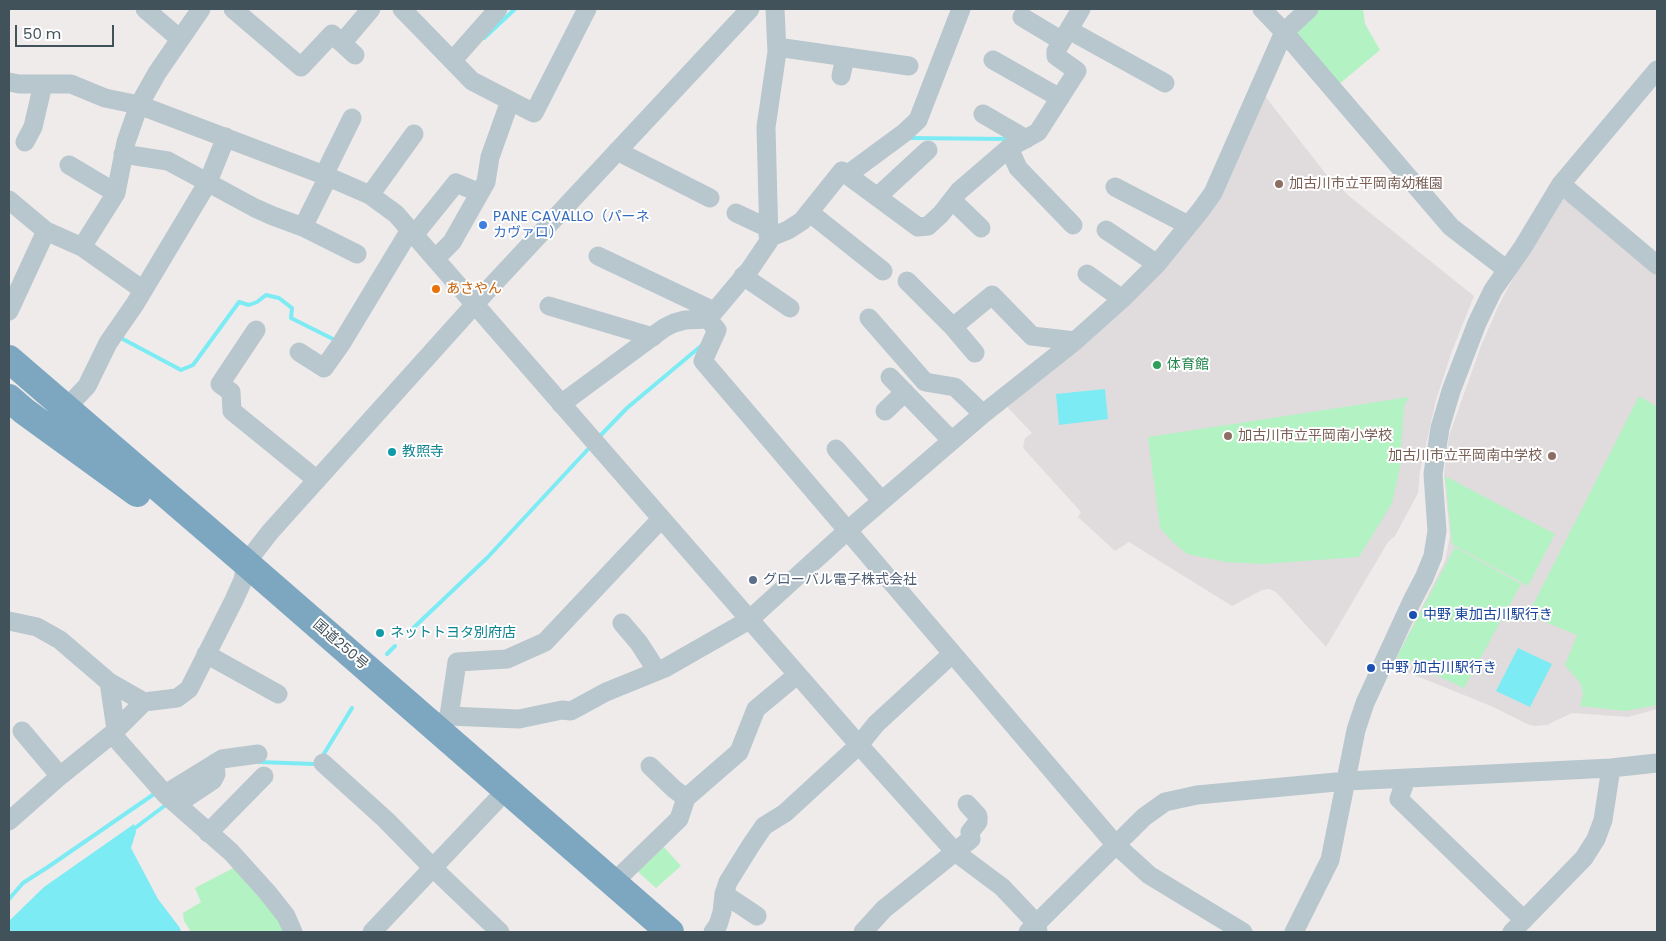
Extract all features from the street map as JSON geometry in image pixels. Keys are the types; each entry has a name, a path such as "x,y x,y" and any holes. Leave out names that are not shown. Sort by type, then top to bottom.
{"highway":[{"name":"国道250号","path":"9,359 496,801 646,932"},
{"name":"国道250号","path":"9,382 214,559 244,572 442,723 613,883 670,932"},
{"path":"9,398 136,493"}],"street":[{"path":"145,9 180,39"},
{"path":"82,247 116,193 126,142 139,105 157,73 201,9"},
{"path":"233,9 300,67 332,34 349,49 371,9"},
{"path":"402,9 472,81 534,113 586,9"},
{"path":"453,60 498,9"},
{"path":"561,404 674,323 711,315 769,241 766,127 777,47 775,9"},
{"path":"847,175 899,128 918,120 925,90 948,30 961,9"},
{"path":"736,214 776,235 802,221 842,171 918,226 928,226 942,214 959,191 1009,148 1038,132 1077,71 1056,56 1056,51 1081,9"},
{"path":"1262,9 1284,32 1451,227 1507,270"},
{"path":"661,519 546,642 507,660 457,662 442,723 519,719 562,710 571,711 606,692 657,672 749,620 848,530 1122,299 1157,264 1213,193 1284,32 1309,9"},
{"path":"9,622 37,626 60,640 109,682 144,702 178,698 189,688 244,572 270,532 475,304 617,151 741,10"},
{"path":"1022,17 1065,35 1138,76 1165,83"},
{"path":"777,47 845,57 890,56 909,66"},
{"path":"842,76 845,57"},
{"path":"993,60 1010,78 1060,98"},
{"path":"1294,932 1330,860 1356,730 1365,703 1433,556 1437,531 1433,474 1440,428 1451,391 1478,323 1493,290 1523,247 1562,184 1657,70"},
{"path":"9,82 71,84 105,98 139,105 326,176 370,195 396,214 858,745 955,852 1002,887 1034,930 1115,844 1144,817 1165,802 1197,795 1347,781 1611,768 1657,763"},
{"path":"34,133 43,84"},
{"path":"435,259 452,242 486,182 490,157 510,101"},
{"path":"983,114 1026,139"},
{"path":"303,227 352,118"},
{"path":"370,195 397,145 414,134"},
{"path":"70,404 87,386 108,343 143,290 208,182 226,137"},
{"path":"1009,148 1018,168 1068,213"},
{"path":"617,151 710,198"},
{"path":"123,154 168,161 255,208 303,227 357,254"},
{"path":"878,197 924,160"},
{"path":"70,165 116,193"},
{"path":"299,352 324,368 412,233 456,183 480,193"},
{"path":"1562,184 1657,265"},
{"path":"1115,187 1188,225"},
{"path":"9,200 46,231 82,247 143,290"},
{"path":"952,200 981,228"},
{"path":"809,212 883,271"},
{"path":"1106,230 1157,264"},
{"path":"9,311 46,231"},
{"path":"598,256 631,278 711,315 717,330 703,361 1115,844 1149,875 1243,932"},
{"path":"1088,274 1122,299"},
{"path":"743,276 790,308"},
{"path":"906,281 953,327 975,353"},
{"path":"953,327 992,295 1032,336 1075,340"},
{"path":"550,306 568,320 653,337"},
{"path":"869,318 880,343 916,388 952,441"},
{"path":"256,330 245,361 220,384 231,392 232,411 258,440 318,480"},
{"path":"890,377 916,388 955,387 984,414"},
{"path":"885,411 916,388"},
{"path":"846,455 882,501"},
{"path":"622,623 639,643 657,672"},
{"path":"206,654 278,694"},
{"path":"712,932 718,925 728,882 764,826 785,813 858,745 876,724 952,654"},
{"path":"613,883 678,819 686,798 739,752 756,709 798,675"},
{"path":"109,682 114,732 171,799 231,852 267,892 286,916 293,932"},
{"path":"9,821 114,732 144,702"},
{"path":"22,731 60,776"},
{"path":"171,799 213,780 216,769 222,759 247,751"},
{"path":"324,763 386,820 500,932"},
{"path":"650,766 686,798"},
{"path":"1406,779 1398,799 1516,929 1584,858 1596,839 1603,820 1611,768"},
{"path":"208,833 256,796 264,776"},
{"path":"372,932 496,801"},
{"path":"863,932 891,904 971,839 970,832 978,822 978,816 967,804"},
{"path":"724,894 757,916"}],"shaded area":[{"name":"加古川市立平岡南小学校","path":"1264,95 1326,174 1349,196 1474,296 1452,351 1436,400 1420,471 1418,493 1395,536 1388,542 1326,647 1276,592 1269,589 1262,590 1232,606 1129,542 1115,551 1078,517 1081,512 1023,448 1025,438 1032,433 1008,408 1009,400 1162,265"},
{"name":"加古川市立平岡南中学校","path":"1569,196 1657,273 1657,709 1628,717 1572,713 1547,725 1534,726 1491,706 1392,666 1445,561 1450,536 1444,475 1449,436 1481,346 1497,309 1525,255 1560,198"}],"green space":[{"path":"1314,9 1363,9 1365,24 1380,50 1338,85 1291,30"},
{"path":"1639,396 1657,407 1657,705 1626,711 1580,706 1583,694 1581,684 1565,665 1577,635 1528,615"},
{"path":"1409,397 1404,406 1400,467 1392,503 1359,557 1263,564 1226,562 1187,554 1160,528 1148,437"},
{"path":"1445,476 1555,534 1528,586 1452,544"},
{"path":"1455,547 1521,584 1464,688 1397,657"},
{"path":"663,846 681,866 656,888 635,869"},
{"path":"237,866 288,932 191,932 184,921 183,913 201,902 195,888"}],"water":[{"path":"1105,389 1108,419 1059,425 1056,394"},
{"path":"1518,648 1552,664 1530,707 1496,691"},
{"path":"134,824 136,832 131,848 158,899 181,932 9,932 9,921 44,887"}],"waterway":[{"path":"484,38 515,9"},
{"path":"908,138 1008,139"},
{"path":"119,337 181,370 193,365 239,302 249,305 266,295 279,298 292,308 291,318 337,341"},
{"path":"598,438 627,408 701,346"},
{"path":"408,633 487,558 591,446"},
{"path":"387,654 395,646"},
{"path":"322,757 352,708"},
{"path":"259,762 314,764"},
{"path":"9,899 23,883 157,792"},
{"path":"131,831 167,804"}],"place":[{"name":"加古川市立平岡南幼稚園","path":"1279,184"},
{"name":"PANE CAVALLO（パーネ カヴァロ）","path":"483,225"},
{"name":"あさやん","path":"436,289"},
{"name":"体育館","path":"1157,365"},
{"name":"加古川市立平岡南小学校","path":"1228,436"},
{"name":"教照寺","path":"392,452"},
{"name":"加古川市立平岡南中学校","path":"1552,456"},
{"name":"グローバル電子株式会社","path":"753,580"},
{"name":"中野 東加古川駅行き","path":"1413,615"},
{"name":"ネットトヨタ別府店","path":"380,633"},
{"name":"中野 加古川駅行き","path":"1371,668"}]}
